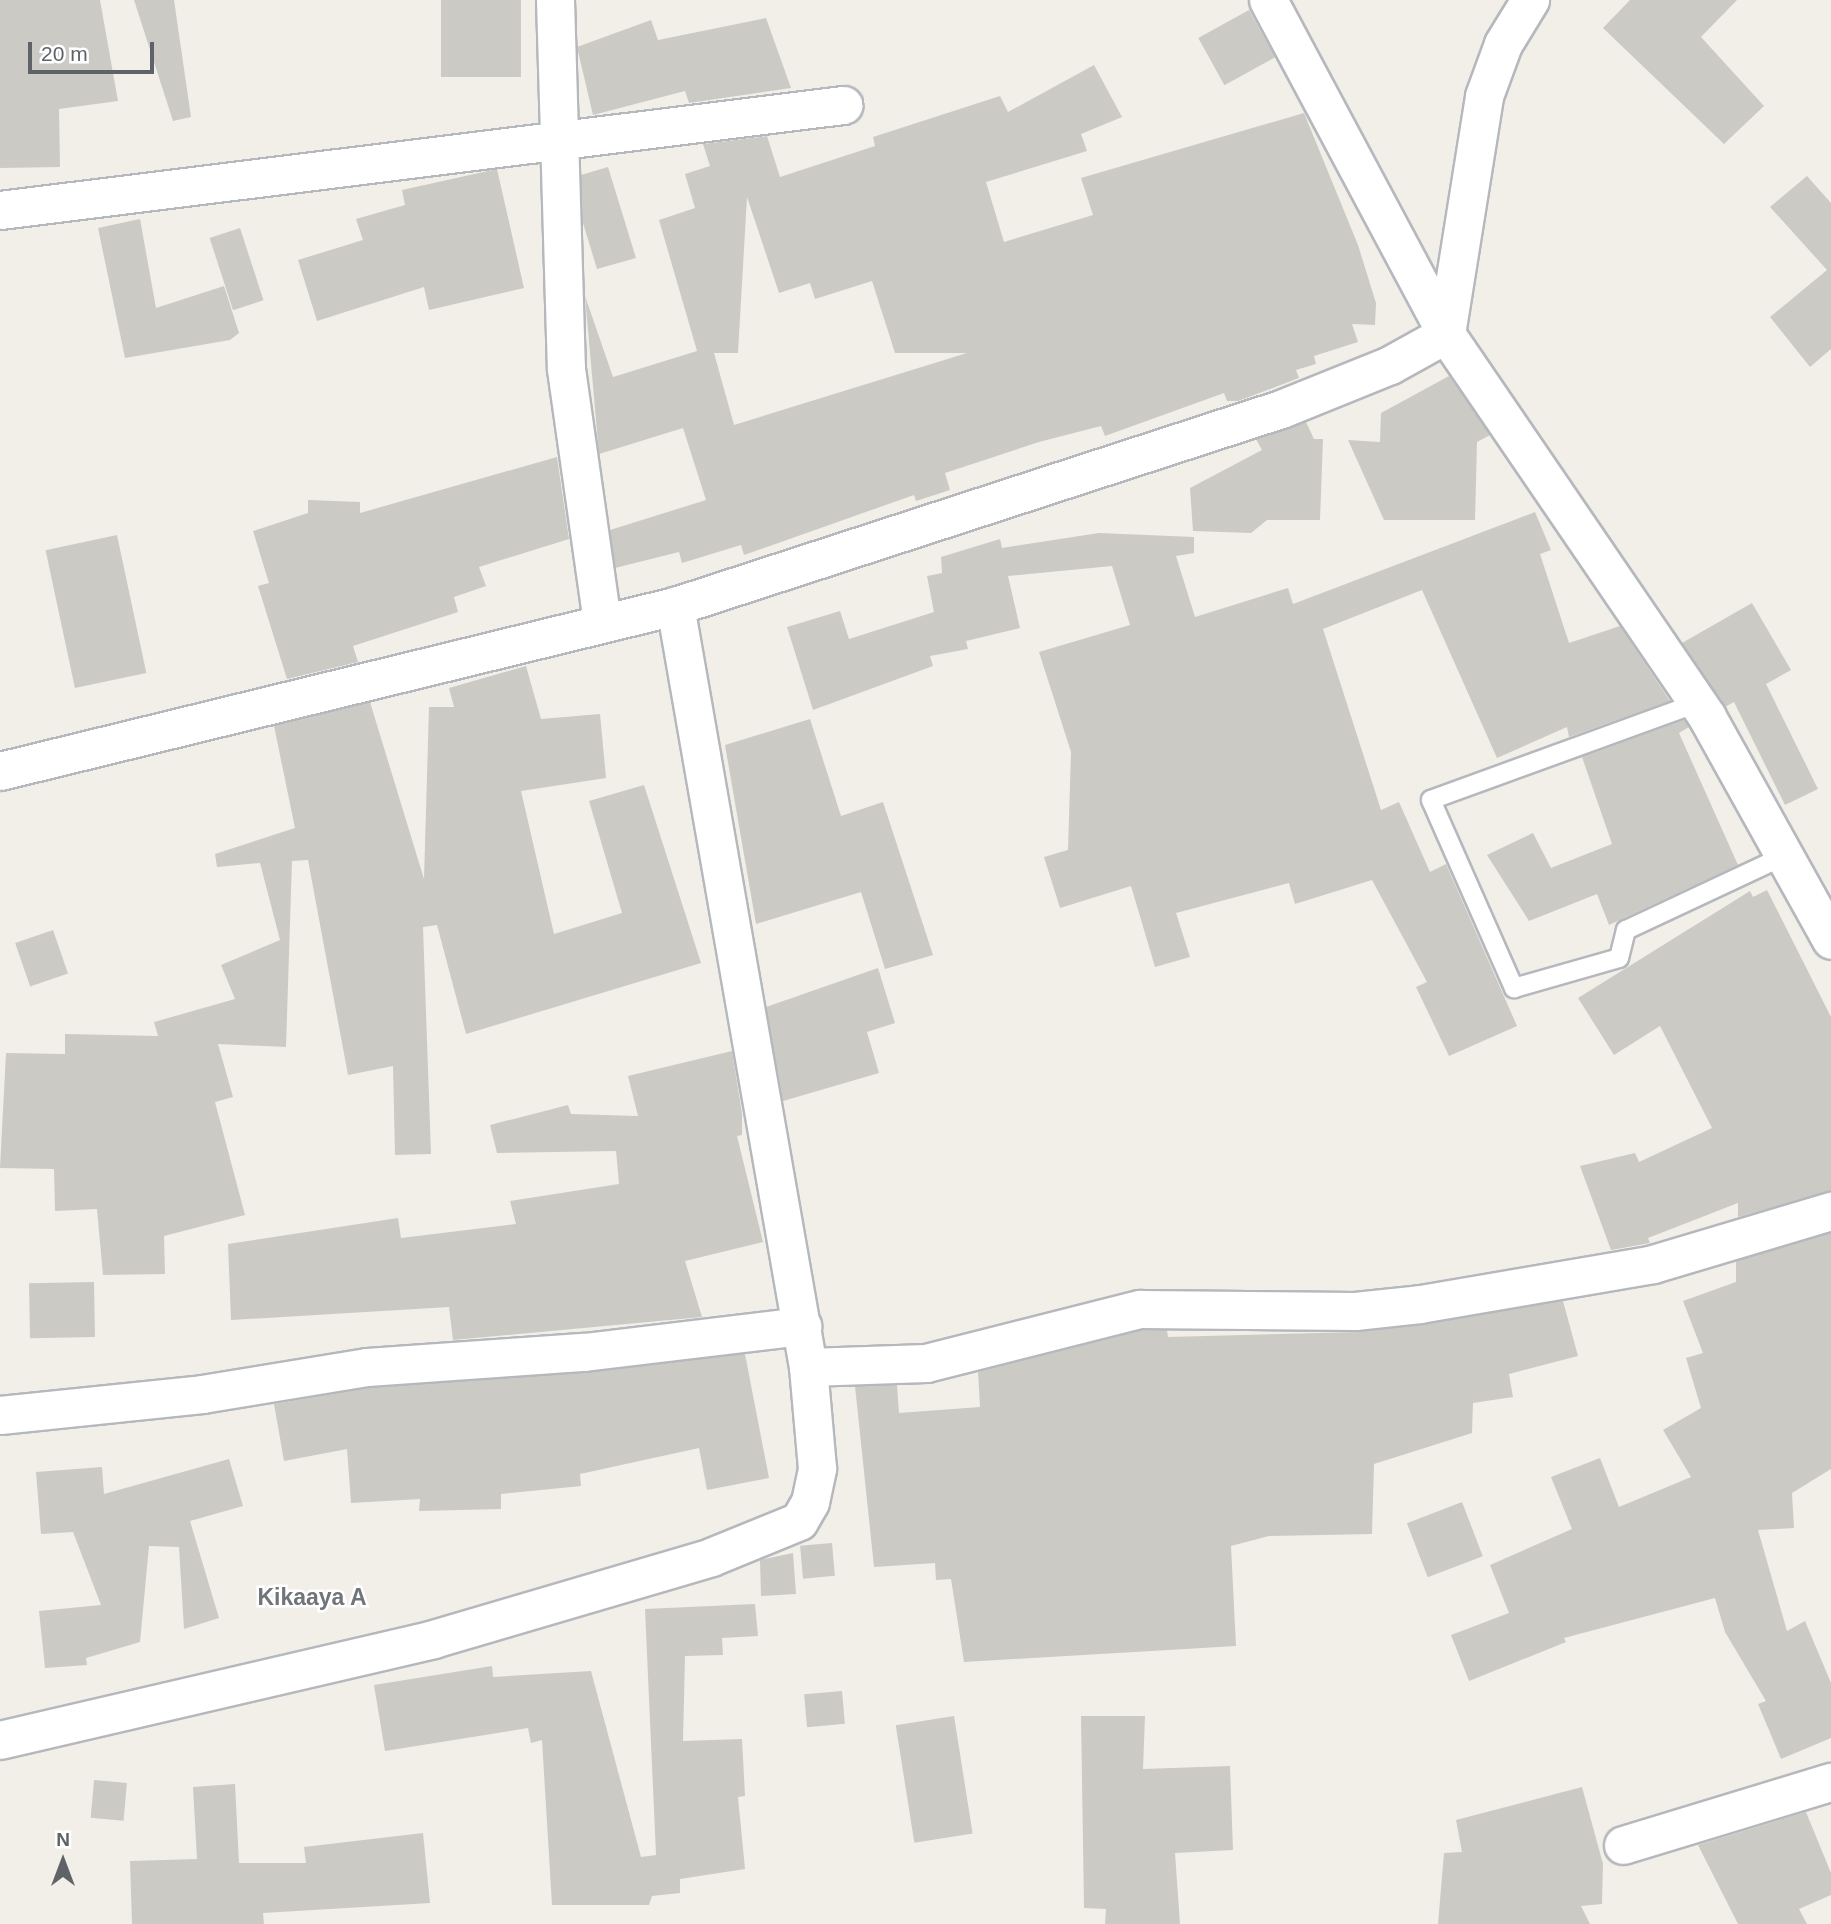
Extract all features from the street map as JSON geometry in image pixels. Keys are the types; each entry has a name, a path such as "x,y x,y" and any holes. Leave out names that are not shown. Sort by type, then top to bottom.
{"street":[{"path":"555,0 566,369 602,622"},
{"path":"1268,0 1446,334 1698,703 1831,940"},
{"path":"1446,334 1484,96 1517,15 1530,0"},
{"path":"0,210 558,144 843,105"},
{"path":"0,771 675,606 1281,409 1390,365 1446,334"},
{"path":"0,1740 433,1639 711,1557 799,1521 817,1468 808,1367 675,606"},
{"path":"808,1367 926,1363 1140,1309 1355,1311 1420,1304 1653,1264 1831,1211"},
{"path":"0,1415 202,1394 368,1367 584,1352 802,1326"},
{"path":"1623,1845 1831,1782"}],"lane":[{"path":"1698,703 1431,800 1514,988 1619,958 1626,930 1784,856"}],"building":[{"path":"0,0 100,0 118,101 59,109 60,167 0,168"},
{"path":"134,0 174,0 191,117 173,121"},
{"path":"441,0 521,0 521,77 441,77"},
{"path":"1630,0 1737,0 1701,37 1764,106 1724,144 1603,28"},
{"path":"1249,10 1275,57 1224,85 1198,38"},
{"path":"766,18 791,88 689,103 685,91 593,115 577,47 651,20 658,40"},
{"path":"1094,65 1122,117 1081,134 1087,151 986,182 1004,242 1093,215 1081,178 1304,113 1358,245 1376,303 1375,325 1352,324 1358,342 1314,356 1316,364 1296,370 1299,378 1238,401 1227,401 1224,393 1105,436 1101,426 1039,442 945,473 950,490 916,501 914,495 744,555 741,545 682,563 679,552 615,568 610,530 706,500 683,428 599,454 585,296 613,377 697,351 659,220 695,208 685,174 710,166 703,144 767,136 780,177 875,146 873,137 1000,96 1008,112","holes":["747,197 779,293 810,283 815,299 872,281 895,353 967,353 734,425 714,353 738,353"]},
{"path":"608,167 636,258 597,269 583,223 581,175"},
{"path":"497,169 524,288 429,310 424,287 317,321 298,260 363,240 356,219 405,205 402,190"},
{"path":"1807,176 1831,203 1831,349 1810,367 1770,317 1827,270 1770,207"},
{"path":"140,219 156,308 224,286 239,333 230,340 125,358 98,228"},
{"path":"240,228 263,300 233,310 210,238"},
{"path":"1449,376 1490,435 1477,442 1475,520 1384,520 1348,440 1380,442 1381,413"},
{"path":"1306,422 1314,439 1323,439 1320,520 1267,520 1251,533 1193,531 1190,488 1262,450 1256,439"},
{"path":"557,457 569,539 479,567 486,586 454,597 458,612 353,646 358,662 287,679 258,586 269,583 253,531 308,513 308,500 360,502 360,513"},
{"path":"1535,512 1551,550 1540,554 1569,643 1620,626 1670,701 1569,737 1567,727 1497,758 1422,590 1323,629 1381,810 1399,802 1430,872 1446,864 1517,1026 1449,1056 1416,987 1427,982 1372,880 1295,904 1289,883 1176,913 1190,957 1155,967 1131,886 1060,908 1044,857 1068,850 1071,752 1039,652 1130,625 1112,566 1008,576 1020,628 966,641 968,649 930,656 933,666 813,710 787,627 840,611 849,639 934,612 927,576 942,573 941,557 1000,539 1002,548 1099,533 1194,537 1194,553 1176,556 1195,617 1288,588 1293,604"},
{"path":"117,535 146,673 75,688 46,550"},
{"path":"1752,603 1791,670 1766,684 1818,789 1785,805 1734,702 1725,707 1682,643"},
{"path":"526,666 541,719 600,714 606,778 521,791 554,934 622,913 589,801 644,785 701,963 466,1034 437,925 423,927 431,1154 395,1155 393,1066 348,1075 308,860 292,861 286,1047 218,1044 233,1097 215,1102 245,1215 164,1236 165,1274 103,1275 97,1209 55,1211 54,1169 0,1168 6,1053 65,1054 65,1034 158,1036 154,1022 235,999 221,965 280,940 260,863 217,867 215,854 295,828 274,726 370,702 424,879 429,707 454,707 449,688"},
{"path":"810,719 841,816 883,802 933,955 885,969 861,892 756,924 725,745"},
{"path":"1684,720 1689,727 1679,733 1738,865 1609,925 1597,894 1529,921 1487,855 1533,833 1551,868 1612,844 1582,757"},
{"path":"1767,890 1831,1017 1831,1191 1738,1217 1738,1203 1648,1238 1650,1243 1611,1250 1580,1166 1635,1153 1639,1162 1712,1128 1660,1026 1614,1055 1578,998 1750,891 1753,897"},
{"path":"53,930 68,973 30,987 15,943"},
{"path":"878,968 895,1023 867,1032 879,1073 783,1101 766,1007"},
{"path":"732,1051 742,1113 742,1135 737,1136 763,1242 685,1261 702,1317 453,1340 449,1307 231,1320 228,1244 398,1218 401,1238 516,1224 510,1201 619,1184 616,1151 497,1153 490,1125 568,1105 571,1114 638,1116 628,1076"},
{"path":"1831,1233 1831,1469 1792,1493 1794,1528 1758,1530 1787,1631 1805,1621 1831,1683 1831,1738 1781,1759 1758,1704 1766,1701 1725,1632 1715,1598 1564,1638 1566,1642 1469,1681 1451,1635 1509,1613 1490,1565 1572,1529 1551,1477 1600,1458 1619,1507 1691,1477 1663,1430 1701,1408 1686,1358 1703,1353 1683,1301 1736,1282 1736,1261"},
{"path":"94,1282 95,1337 30,1338 29,1283"},
{"path":"1563,1301 1578,1356 1509,1374 1513,1397 1473,1403 1472,1433 1374,1464 1372,1534 1269,1536 1231,1546 1236,1646 964,1662 951,1579 936,1580 935,1563 874,1567 855,1386 897,1385 899,1413 980,1407 978,1372 1143,1330 1167,1330 1168,1337 1357,1332"},
{"path":"745,1354 769,1478 707,1490 699,1448 580,1474 581,1486 501,1494 501,1509 419,1511 420,1499 351,1503 347,1449 284,1461 274,1404 369,1388"},
{"path":"229,1459 243,1506 190,1521 219,1618 184,1629 179,1547 149,1546 140,1642 86,1658 87,1665 45,1668 39,1611 101,1605 73,1532 41,1534 36,1472 102,1467 104,1494"},
{"path":"1462,1502 1483,1556 1428,1577 1407,1523"},
{"path":"832,1543 835,1576 803,1579 800,1546"},
{"path":"793,1553 796,1594 761,1596 760,1560"},
{"path":"755,1604 758,1636 722,1638 723,1655 685,1656 683,1741 742,1739 745,1796 738,1797 745,1869 680,1879 680,1893 652,1896 649,1905 552,1905 542,1740 531,1743 528,1728 385,1751 374,1685 492,1666 493,1677 591,1671 641,1857 656,1855 645,1609"},
{"path":"842,1691 845,1724 807,1727 804,1694"},
{"path":"954,1716 973,1834 914,1843 896,1725"},
{"path":"1081,1716 1145,1716 1143,1769 1230,1766 1233,1850 1175,1853 1180,1924 1105,1924 1106,1909 1084,1908"},
{"path":"94,1780 127,1783 124,1821 91,1818"},
{"path":"235,1784 239,1863 306,1863 304,1847 423,1833 430,1903 263,1913 264,1924 132,1924 130,1861 197,1859 193,1787"},
{"path":"1582,1787 1603,1864 1602,1904 1581,1906 1590,1924 1438,1924 1444,1853 1462,1852 1456,1820"},
{"path":"1806,1812 1831,1873 1831,1895 1799,1909 1807,1924 1738,1924 1698,1845"}],"district":[{"name":"Kikaaya A","path":"312,1597"}]}
